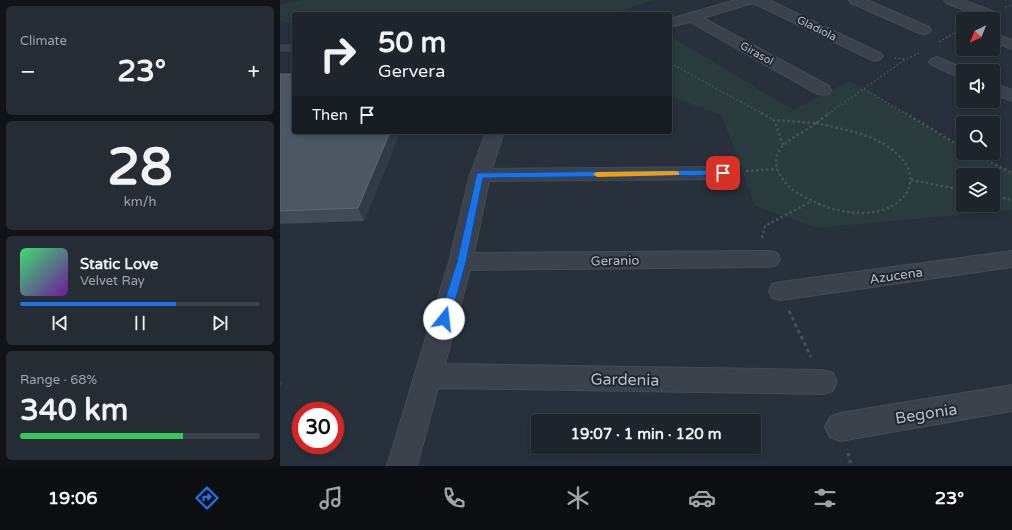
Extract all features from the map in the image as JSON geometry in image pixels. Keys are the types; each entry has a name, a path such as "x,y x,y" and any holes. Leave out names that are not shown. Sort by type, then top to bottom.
{"street":[{"path":"672,22 749,0"},
{"name":"Gladiola","path":"758,0 875,56"},
{"path":"856,0 924,30"},
{"path":"951,0 982,12"},
{"name":"Girasol","path":"690,16 823,90"},
{"path":"1000,40 1012,45"},
{"path":"937,62 956,71"},
{"path":"1000,91 1012,96"},
{"path":"402,466 461,262 480,175 494,134"},
{"path":"480,175 723,173"},
{"name":"Geranio","path":"461,262 769,259"},
{"name":"Azucena","path":"781,291 1012,260"},
{"name":"Gardenia","path":"428,376 823,382"},
{"name":"Begonia","path":"840,427 1012,398"}],"lane":[{"path":"280,48 292,48"}],"path":[{"path":"934,46 956,32"},
{"path":"672,64 774,120 816,123 872,138 890,148 903,160 911,174 911,187 904,199 889,208 868,212 844,211 821,205 800,196 785,183 777,169 776,156 783,144 791,138 810,129 816,123 906,60 923,51"},
{"path":"864,89 956,144"},
{"path":"774,120 783,144"},
{"path":"987,160 1012,173"},
{"path":"723,173 777,169"},
{"path":"911,180 956,189"},
{"path":"1000,197 1012,200"},
{"path":"769,259 761,243 765,226 812,201"},
{"path":"781,291 799,334 823,382"},
{"path":"840,427 851,466"}],"shaded area":[{"path":"302,0 654,0 616,12 292,12 292,24 280,21 280,5"},
{"path":"672,37 793,110 850,81 956,145 956,160 986,160 1012,173 1012,210 1000,211 1000,168 956,168 956,212 990,212 817,228 755,206 722,116 672,97"}],"building":[{"path":"280,74 292,74 292,134 389,134 358,208 280,211"}],"slow traffic":[{"path":"597,174 676,173"}],"route":[{"path":"444,319 461,262 480,175 723,173"}]}
